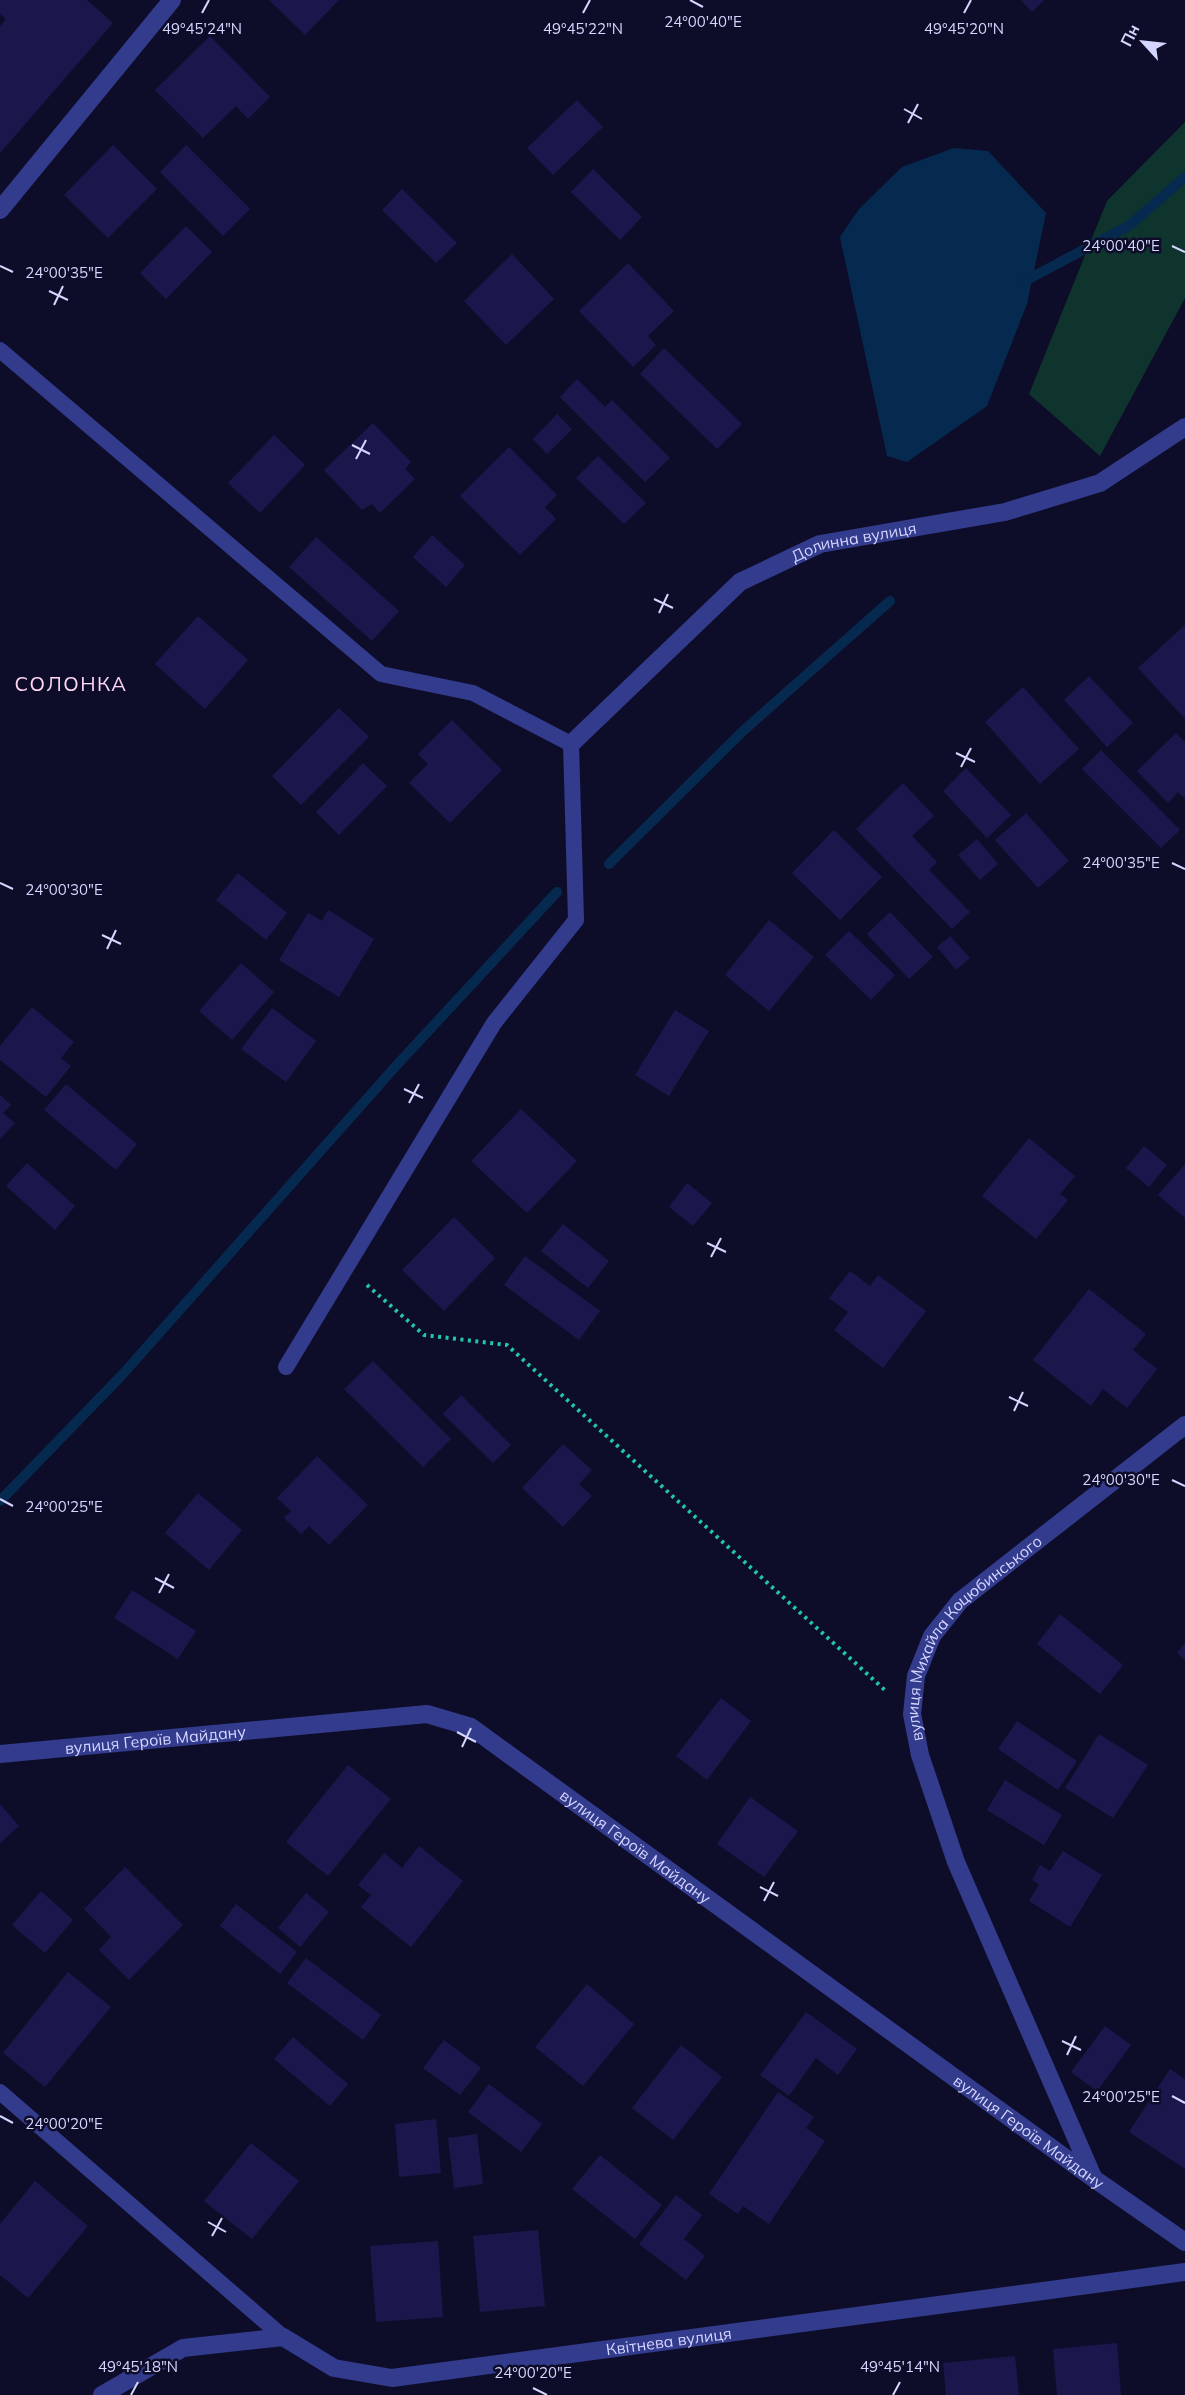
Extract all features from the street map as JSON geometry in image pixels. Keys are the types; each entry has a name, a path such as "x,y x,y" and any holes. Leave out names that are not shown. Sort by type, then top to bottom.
{"street":[{"path":"0,210 164,3"},
{"name":"Долинна вулиця","path":"571,744 740,582 820,544 1005,512 1100,483 1185,428"},
{"name":"вулиця Михайла Коцюбинського","path":"1093,2178 956,1862 920,1755 912,1714 916,1676 932,1636 960,1601 1185,1425"},
{"name":"вулиця Героїв Майдану","path":"0,1754 427,1714 471,1727 1093,2178 1185,2241"},
{"name":"Квітнева вулиця","path":"283,2337 334,2368 392,2378 1185,2272"},
{"path":"102,2395 183,2348 283,2337"}],"lane":[{"path":"0,350 381,674 473,693 571,744 576,920 494,1023 286,1367"},
{"path":"0,2092 283,2337"}],"path":[{"path":"365,1284 424,1335 507,1345 912,1714"}],"green space":[{"path":"1185,122 1185,298 1100,456 1029,394 1107,201"}],"water":[{"path":"954,148 988,151 1046,213 1027,304 987,406 907,462 887,456 840,237 859,209 902,167"}],"building":[{"path":"0,0 87,0 113,23 0,153 0,27 6,19 0,14"},
{"path":"269,0 339,0 305,35"},
{"path":"1021,0 1044,0 1032,12"},
{"path":"210,36 270,97 248,119 236,106 203,138 155,90"},
{"path":"577,100 603,127 553,175 527,148"},
{"path":"113,145 157,189 108,238 64,195"},
{"path":"186,145 250,209 223,236 160,172"},
{"path":"593,169 642,217 620,240 571,192"},
{"path":"402,189 457,243 436,263 382,210"},
{"path":"186,226 212,252 166,299 140,273"},
{"path":"512,254 554,299 506,345 464,301"},
{"path":"628,263 674,311 648,336 656,345 633,367 579,311"},
{"path":"664,348 742,424 717,449 640,374"},
{"path":"577,379 605,407 612,400 670,458 645,482 560,397"},
{"path":"557,414 572,429 547,454 533,439"},
{"path":"373,423 411,462 405,469 415,479 380,513 372,504 362,510 324,470"},
{"path":"274,435 305,465 260,513 228,483"},
{"path":"509,447 557,495 545,507 556,519 520,555 460,496"},
{"path":"598,456 646,503 624,524 576,478"},
{"path":"432,535 465,565 446,587 413,557"},
{"path":"316,537 399,611 372,641 289,567"},
{"path":"198,616 248,660 205,709 155,664"},
{"path":"1185,625 1185,719 1138,668"},
{"path":"1089,676 1133,723 1107,747 1064,700"},
{"path":"1023,687 1079,749 1040,784 985,722"},
{"path":"339,708 369,737 301,805 272,776"},
{"path":"452,720 502,770 450,823 409,783 428,764 418,754"},
{"path":"1176,733 1185,742 1185,799 1178,792 1168,803 1137,771"},
{"path":"1101,750 1180,830 1161,848 1082,769"},
{"path":"363,763 387,786 339,835 316,812"},
{"path":"966,768 1011,815 987,838 943,791"},
{"path":"903,783 934,816 912,836 937,862 929,870 970,912 952,929 856,829"},
{"path":"1026,813 1069,861 1038,888 995,840"},
{"path":"834,830 882,877 840,920 792,873"},
{"path":"977,839 998,864 980,880 958,855"},
{"path":"238,873 287,913 266,940 216,900"},
{"path":"328,910 374,939 339,997 279,960 308,913 322,921"},
{"path":"890,912 933,957 909,979 867,934"},
{"path":"769,920 814,957 769,1011 725,975"},
{"path":"849,931 895,975 871,1000 825,955"},
{"path":"950,936 970,958 956,970 937,947"},
{"path":"241,963 274,992 232,1040 199,1011"},
{"path":"32,1007 74,1042 61,1058 71,1066 46,1097 0,1060 0,1046"},
{"path":"272,1008 316,1041 286,1082 241,1049"},
{"path":"675,1010 709,1031 669,1096 635,1075"},
{"path":"66,1084 137,1144 116,1170 44,1110"},
{"path":"0,1095 11,1105 3,1113 15,1123 0,1139"},
{"path":"521,1109 577,1161 527,1213 471,1161"},
{"path":"1029,1138 1075,1176 1060,1194 1068,1200 1036,1239 982,1196"},
{"path":"1144,1146 1167,1165 1149,1187 1126,1168"},
{"path":"27,1163 75,1206 55,1230 6,1186"},
{"path":"1185,1164 1185,1218 1158,1195"},
{"path":"687,1183 712,1203 693,1226 669,1207"},
{"path":"454,1217 495,1258 444,1311 402,1270"},
{"path":"563,1224 609,1261 588,1288 541,1251"},
{"path":"525,1256 600,1311 579,1340 504,1285"},
{"path":"850,1271 870,1286 878,1275 926,1311 883,1368 834,1330 848,1312 829,1298"},
{"path":"1089,1289 1146,1334 1133,1350 1157,1369 1127,1408 1103,1389 1091,1406 1033,1360"},
{"path":"373,1361 451,1439 423,1467 344,1389"},
{"path":"461,1395 511,1445 493,1463 443,1414"},
{"path":"563,1444 592,1470 579,1484 592,1496 563,1527 522,1488"},
{"path":"317,1456 368,1505 329,1545 309,1526 301,1534 284,1518 291,1511 277,1498"},
{"path":"198,1493 242,1530 209,1570 165,1533"},
{"path":"132,1590 196,1631 178,1659 114,1618"},
{"path":"1060,1614 1123,1665 1100,1694 1037,1644"},
{"path":"1185,1643 1185,1660 1177,1653"},
{"path":"721,1698 751,1721 707,1780 676,1756"},
{"path":"1017,1721 1077,1761 1058,1790 998,1749"},
{"path":"1099,1734 1148,1765 1113,1818 1065,1788"},
{"path":"348,1765 391,1799 328,1876 286,1842"},
{"path":"1005,1780 1062,1815 1044,1845 987,1810"},
{"path":"750,1797 798,1831 764,1877 717,1844"},
{"path":"0,1804 19,1826 0,1843"},
{"path":"419,1846 463,1881 411,1947 361,1907 371,1895 358,1885 384,1853 402,1868"},
{"path":"1063,1851 1102,1875 1070,1927 1029,1901 1039,1884 1032,1880 1040,1865 1050,1871"},
{"path":"125,1867 183,1925 129,1980 99,1950 111,1937 84,1909"},
{"path":"41,1891 73,1920 45,1953 12,1925"},
{"path":"306,1893 329,1912 300,1947 278,1928"},
{"path":"236,1904 297,1952 280,1974 220,1926"},
{"path":"306,1958 381,2015 363,2040 287,1983"},
{"path":"68,1972 111,2007 45,2087 3,2053"},
{"path":"587,1984 634,2024 583,2086 535,2047"},
{"path":"806,2012 857,2049 838,2075 816,2058 789,2096 760,2075"},
{"path":"1105,2026 1131,2045 1097,2091 1071,2072"},
{"path":"293,2037 348,2084 330,2106 274,2059"},
{"path":"444,2040 481,2068 460,2095 423,2068"},
{"path":"681,2045 722,2077 673,2140 632,2108"},
{"path":"1170,2069 1185,2079 1185,2169 1129,2132"},
{"path":"489,2084 542,2124 521,2152 468,2112"},
{"path":"778,2092 814,2117 806,2128 825,2141 769,2224 743,2206 738,2214 709,2194"},
{"path":"436,2119 441,2173 399,2177 395,2124"},
{"path":"477,2134 483,2184 454,2188 448,2138"},
{"path":"251,2143 299,2181 252,2239 204,2201"},
{"path":"600,2155 662,2205 635,2239 572,2189"},
{"path":"35,2181 88,2226 28,2298 0,2275 0,2224"},
{"path":"676,2195 702,2215 684,2239 705,2256 686,2280 639,2244"},
{"path":"538,2230 545,2306 480,2312 473,2236"},
{"path":"438,2241 443,2317 376,2322 370,2246"},
{"path":"1117,2343 1121,2395 1057,2395 1053,2349"},
{"path":"1015,2356 1019,2395 946,2395 943,2363"}],"waterway":[{"path":"1023,282 1130,225 1185,177"},
{"path":"609,864 743,731 890,601"},
{"path":"0,1501 122,1375 395,1067 557,892"}],"district":[{"name":"СОЛОНКА","path":"71,684"}]}
